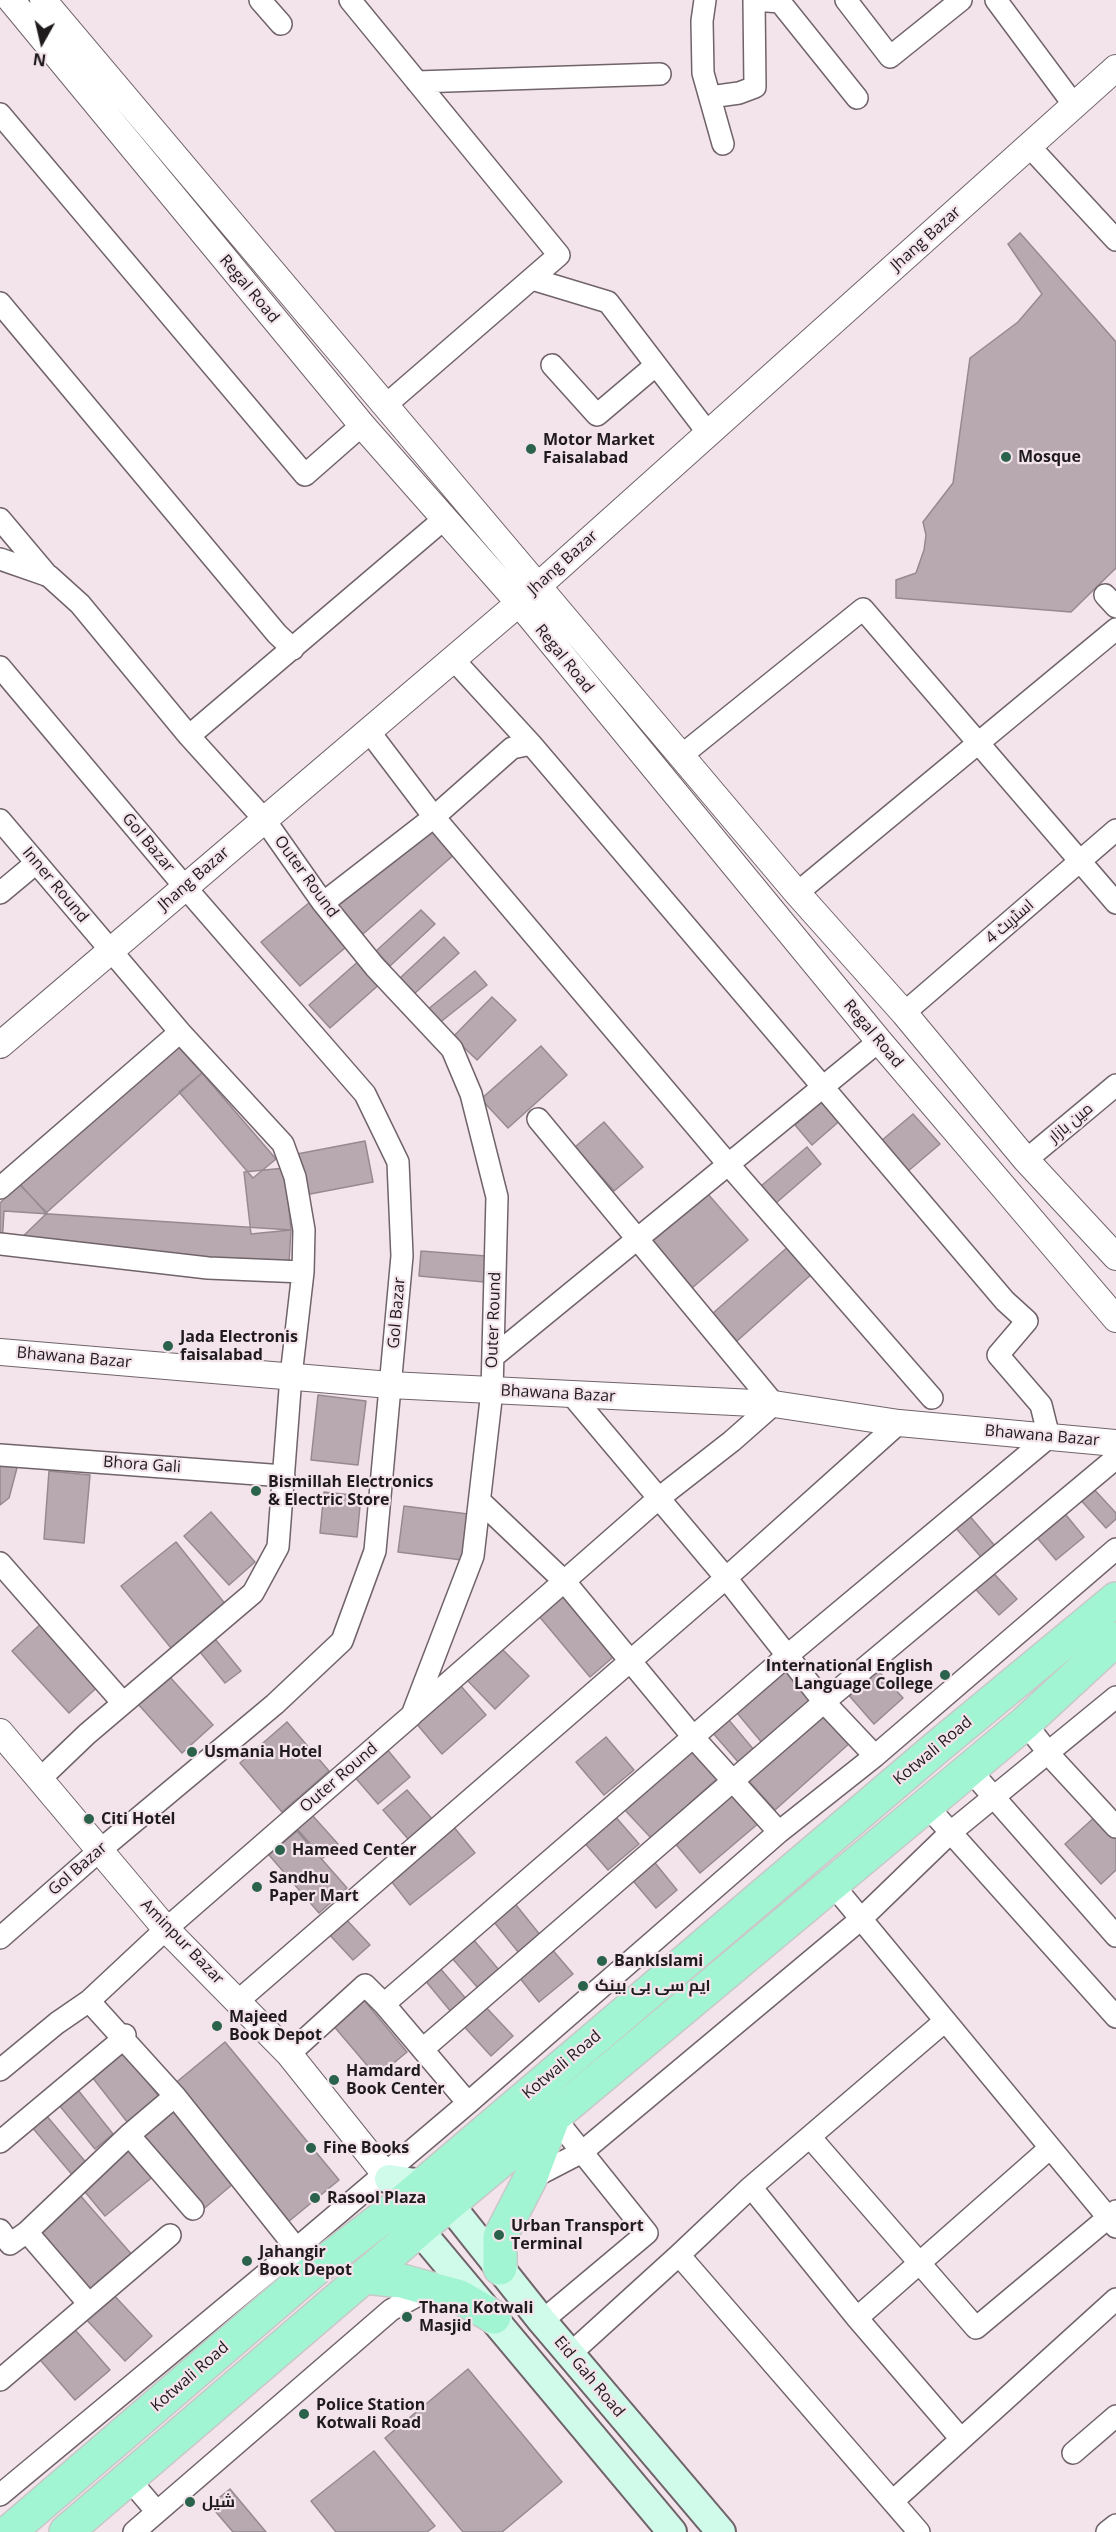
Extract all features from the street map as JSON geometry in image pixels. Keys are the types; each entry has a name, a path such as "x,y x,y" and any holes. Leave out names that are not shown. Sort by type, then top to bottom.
{"main road":[{"name":"Kotwali Road","path":"9,2532 305,2260 1116,1599"},
{"name":"Kotwali Road","path":"66,2532 449,2204 1025,1724 1113,1643"},
{"path":"500,2268 500,2237 530,2180 554,2117"},
{"name":"Eid Gah Road","path":"399,2185 449,2204 542,2321 721,2532"},
{"path":"399,2185 419,2232 494,2317 672,2532"},
{"path":"365,2277 402,2281 460,2297 494,2317"}],"street":[{"name":"Regal Road","path":"11,0 362,425 444,519 528,595 682,755 1026,1160 1114,1252"},
{"name":"Regal Road","path":"43,0 387,404 528,595 879,1041 1116,1319"},
{"path":"260,0 281,24"},
{"path":"350,0 559,255 387,404"},
{"path":"705,0 702,21 703,73 723,144"},
{"path":"711,97 739,93 755,87 754,0 780,2 857,98"},
{"path":"846,0 890,57 962,0"},
{"path":"996,0 1074,105"},
{"name":"Jhang Bazar","path":"0,1045 528,595 1116,68"},
{"path":"417,82 660,74"},
{"path":"0,114 305,475 362,425"},
{"path":"1030,147 1116,240"},
{"path":"532,279 608,302 708,433"},
{"path":"0,303 270,625 293,649"},
{"path":"552,365 597,415 656,365"},
{"path":"0,519 49,576"},
{"path":"189,736 444,519"},
{"name":"Outer Round","path":"0,559 49,576 80,604 189,736 264,819 323,903 375,967 452,1049 471,1094 498,1197 492,1391 473,1556 412,1715 166,1929 88,2001 57,2023 0,2070"},
{"path":"682,755 863,609 1116,903"},
{"path":"797,892 1116,629"},
{"path":"384,2004 788,1655 1049,1437 1041,1405 998,1355 1027,1321 1005,1301 531,744 453,659"},
{"name":"Gol Bazar","path":"0,667 185,887 365,1094 398,1162 402,1256 375,1551 342,1641 275,1704 99,1851 0,1938"},
{"path":"368,730 434,817 728,1164 932,1398"},
{"path":"323,903 434,817 512,748 531,744"},
{"name":"Inner Round","path":"0,820 180,1032 283,1144 295,1177 304,1230 303,1272 291,1376 278,1546 253,1593 123,1703 40,1779"},
{"name":"اسٹریٹ 4","path":"903,1013 1116,830"},
{"path":"0,893 36,863"},
{"path":"0,1188 180,1032"},
{"path":"492,1357 879,1041"},
{"name":"مین بازار","path":"1026,1160 1116,1085"},
{"path":"412,1715 659,1498 732,1441 774,1404 537,1119"},
{"path":"0,1244 208,1268 303,1272"},
{"name":"Bhawana Bazar","path":"0,1352 492,1391 774,1404 899,1423 1116,1443"},
{"path":"571,1394 726,1578 824,1702 875,1756"},
{"path":"238,2001 726,1578 899,1423"},
{"name":"Bhora Gali","path":"0,1455 284,1476"},
{"path":"423,2049 824,1702 1116,1458"},
{"path":"480,1501 565,1582 694,1738 779,1832"},
{"path":"399,2185 468,2103 779,1832 875,1756 1116,1549"},
{"path":"0,1563 123,1703"},
{"path":"530,2180 582,2152 861,1919 951,1832 1116,1697"},
{"path":"1025,1724 1116,1827"},
{"name":"Aminpur Bazar","path":"0,1732 166,1929 289,2054 399,2185"},
{"path":"970,1770 1116,1936"},
{"path":"927,1806 1116,2017"},
{"path":"810,2137 976,2328 1113,2218 1050,2148 833,1884"},
{"path":"289,2054 365,1985 384,2004 468,2103"},
{"path":"0,2495 305,2260 175,2096 124,2037 88,2001"},
{"path":"570,2354 751,2187 945,2021"},
{"path":"0,2142 124,2037"},
{"path":"0,2230 10,2244 27,2232 129,2135 175,2096"},
{"path":"542,2321 647,2233 554,2117"},
{"path":"129,2135 192,2209"},
{"path":"857,2318 1050,2148"},
{"path":"751,2187 857,2318 961,2439"},
{"path":"27,2232 89,2304"},
{"path":"0,2380 170,2235"},
{"path":"679,2255 920,2532"},
{"path":"365,2277 391,2310"},
{"path":"134,2532 391,2310 431,2289"},
{"path":"893,2501 1116,2299"},
{"path":"1073,2453 1116,2416"},
{"path":"129,2479 157,2512"},
{"path":"1107,2532 1116,2525"}],"building":[{"path":"1020,233 1116,342 1116,568 1071,612 896,598 896,580 916,573 924,550 926,535 923,522 953,483 970,358 1018,322 1042,294 1008,244"},
{"path":"431,824 456,853 363,934 337,905"},
{"path":"315,898 352,942 300,986 261,942"},
{"path":"421,910 435,924 390,966 376,951"},
{"path":"444,937 459,953 414,994 400,978"},
{"path":"361,959 382,982 330,1028 309,1005"},
{"path":"475,971 487,985 438,1024 427,1010"},
{"path":"492,997 516,1020 477,1060 453,1037"},
{"path":"174,1042 202,1073 46,1213 18,1182"},
{"path":"541,1046 567,1075 508,1128 481,1099"},
{"path":"202,1073 276,1159 253,1178 179,1092"},
{"path":"825,1098 843,1118 812,1145 795,1125"},
{"path":"913,1114 940,1144 907,1172 881,1141"},
{"path":"604,1122 643,1167 614,1191 575,1147"},
{"path":"365,1141 373,1182 305,1195 297,1154"},
{"path":"807,1147 821,1164 776,1203 761,1186"},
{"path":"285,1168 291,1230 251,1234 244,1172"},
{"path":"19,1184 47,1213 14,1245 0,1232 0,1203"},
{"path":"707,1193 748,1240 692,1288 652,1241"},
{"path":"4,1211 291,1230 289,1263 2,1244"},
{"path":"790,1245 814,1272 737,1341 712,1314"},
{"path":"421,1251 486,1256 484,1282 419,1276"},
{"path":"318,1395 366,1401 358,1465 311,1460"},
{"path":"0,1463 18,1464 9,1498 0,1505"},
{"path":"49,1471 90,1475 84,1543 44,1539"},
{"path":"1091,1486 1116,1513 1116,1519 1106,1528 1078,1497"},
{"path":"324,1492 361,1496 357,1537 320,1533"},
{"path":"1057,1504 1084,1537 1056,1560 1028,1527"},
{"path":"404,1506 468,1514 462,1560 398,1552"},
{"path":"211,1512 255,1562 229,1585 184,1536"},
{"path":"968,1514 995,1546 981,1557 954,1526"},
{"path":"176,1542 226,1605 171,1648 121,1586"},
{"path":"987,1566 1017,1599 999,1615 969,1582"},
{"path":"568,1591 619,1652 590,1677 538,1615"},
{"path":"45,1620 103,1682 69,1713 12,1651"},
{"path":"211,1634 241,1671 225,1683 196,1647"},
{"path":"500,1647 529,1676 495,1709 467,1680"},
{"path":"787,1664 817,1699 763,1744 733,1708"},
{"path":"874,1666 903,1698 874,1724 846,1692"},
{"path":"169,1676 213,1725 182,1753 138,1704"},
{"path":"460,1685 486,1715 442,1754 416,1723"},
{"path":"823,1711 851,1742 775,1810 747,1779"},
{"path":"728,1719 754,1750 739,1763 712,1732"},
{"path":"287,1722 329,1771 282,1812 240,1763"},
{"path":"606,1737 634,1770 604,1795 576,1762"},
{"path":"693,1747 720,1776 651,1838 624,1809"},
{"path":"386,1748 410,1777 378,1804 353,1775"},
{"path":"407,1790 433,1820 409,1840 383,1810"},
{"path":"734,1791 760,1822 700,1873 674,1842"},
{"path":"312,1815 338,1844 323,1858 297,1829"},
{"path":"614,1815 639,1844 608,1870 583,1841"},
{"path":"1097,1815 1116,1836 1116,1870 1101,1884 1065,1844"},
{"path":"453,1826 475,1853 410,1905 388,1877"},
{"path":"297,1831 347,1888 319,1913 269,1855"},
{"path":"651,1858 677,1890 656,1908 629,1876"},
{"path":"512,1900 541,1936 519,1953 490,1917"},
{"path":"343,1916 370,1945 353,1960 326,1931"},
{"path":"467,1932 499,1970 478,1988 445,1950"},
{"path":"544,1940 573,1974 539,2002 511,1967"},
{"path":"439,1967 467,2000 452,2013 424,1979"},
{"path":"363,1999 407,2052 377,2077 332,2024"},
{"path":"481,2002 513,2036 491,2056 460,2022"},
{"path":"225,2042 339,2180 288,2222 173,2085"},
{"path":"121,2048 160,2098 128,2123 89,2073"},
{"path":"74,2085 113,2134 95,2149 55,2100"},
{"path":"171,2107 234,2183 200,2212 137,2135"},
{"path":"45,2114 89,2166 75,2178 31,2126"},
{"path":"131,2147 155,2175 105,2216 81,2187"},
{"path":"78,2193 133,2256 91,2292 37,2229"},
{"path":"110,2291 152,2336 125,2361 83,2316"},
{"path":"70,2324 110,2370 75,2400 35,2354"},
{"path":"468,2369 562,2482 502,2532 463,2532 385,2438"},
{"path":"374,2451 435,2526 427,2532 336,2532 311,2501"},
{"path":"230,2489 266,2532 233,2532 210,2505"}],"place":[{"name":"Motor Market Faisalabad","path":"531,449"},
{"name":"Mosque","path":"1006,457"},
{"name":"Jada Electronis faisalabad","path":"168,1346"},
{"name":"Bismillah Electronics & Electric Store","path":"256,1491"},
{"name":"International English Language College","path":"945,1675"},
{"name":"Usmania Hotel","path":"192,1752"},
{"name":"Citi Hotel","path":"89,1819"},
{"name":"Hameed Center","path":"280,1850"},
{"name":"Sandhu Paper Mart","path":"257,1887"},
{"name":"BankIslami","path":"602,1961"},
{"name":"ایم سی بی بینک","path":"583,1986"},
{"name":"Majeed Book Depot","path":"217,2026"},
{"name":"Hamdard Book Center","path":"334,2080"},
{"name":"Fine Books","path":"311,2148"},
{"name":"Rasool Plaza","path":"315,2198"},
{"name":"Urban Transport Terminal","path":"499,2235"},
{"name":"Jahangir Book Depot","path":"247,2261"},
{"name":"Thana Kotwali Masjid","path":"407,2317"},
{"name":"Police Station Kotwali Road","path":"304,2414"},
{"name":"شیل","path":"190,2502"}]}
